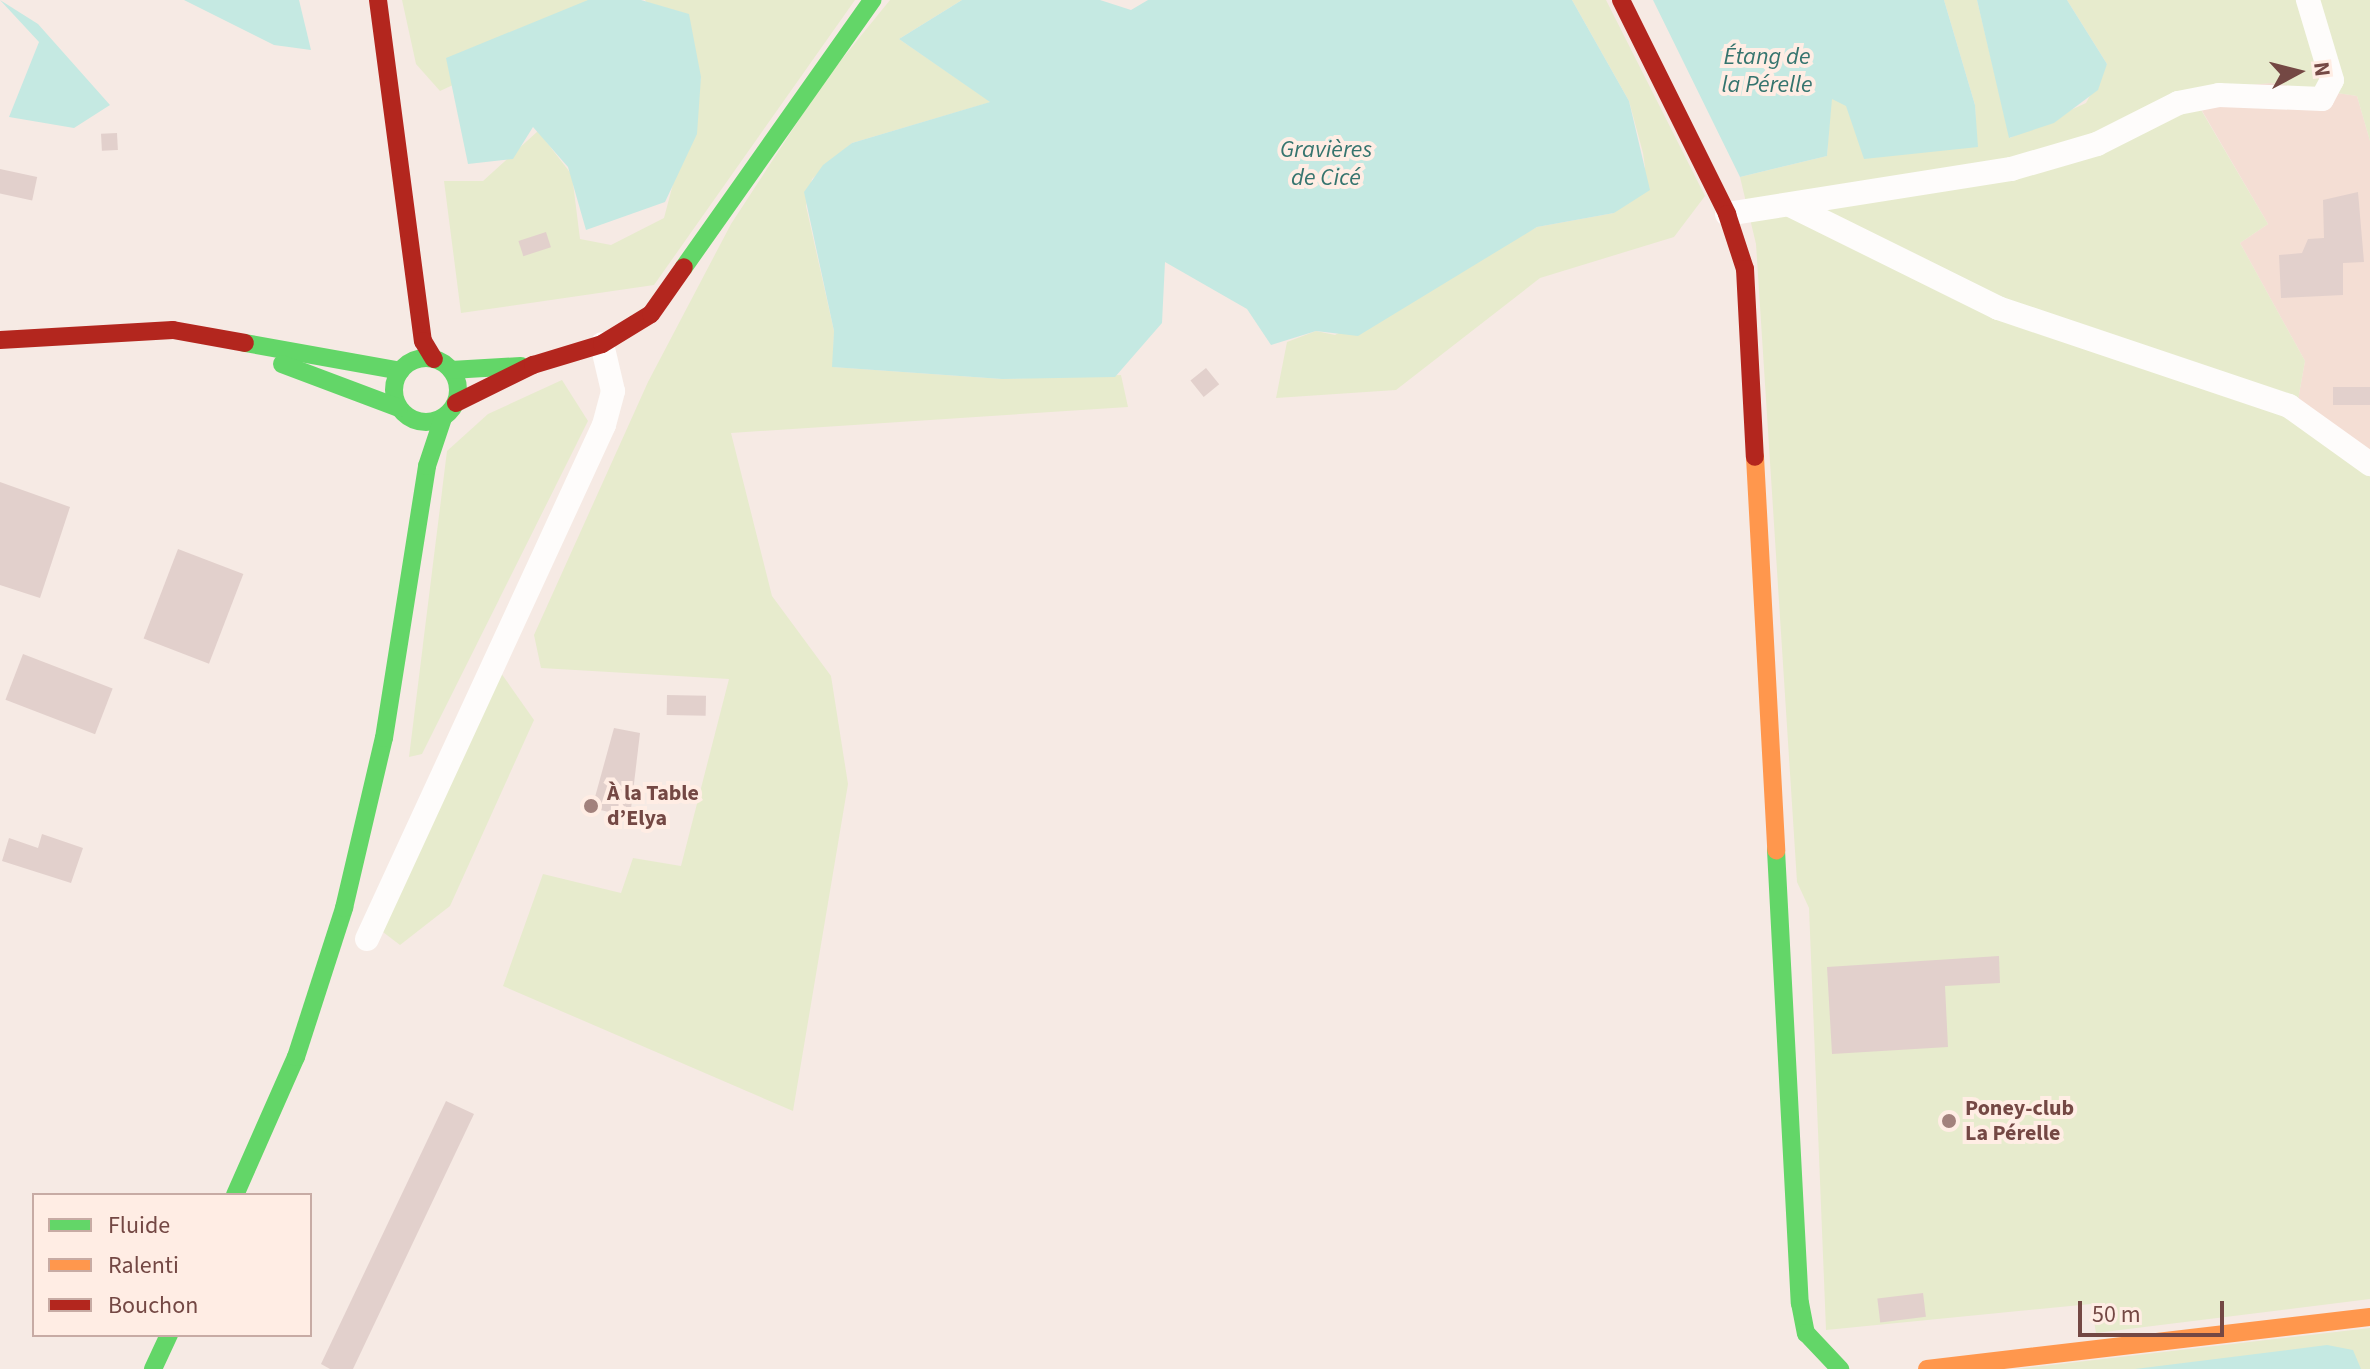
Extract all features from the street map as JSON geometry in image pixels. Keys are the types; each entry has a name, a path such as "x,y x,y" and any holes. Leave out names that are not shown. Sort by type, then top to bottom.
{"main road":[{"path":"378,0 423,341 434,359 451,370 533,365"},
{"path":"236,1193 296,1057 344,908 384,738 409,557 443,418 456,403 533,365 602,344 651,314 674,287 872,0"},
{"path":"1621,0 1727,214 1745,269 1751,329 1800,1303 1806,1333 1840,1369"},
{"path":"409,557 404,413 394,389 404,368 413,272"},
{"path":"0,340 158,330 232,339 404,368 434,359"},
{"path":"232,339 341,391 404,413 443,418"},
{"path":"451,370 456,403"},
{"path":"1927,1369 2370,1317"},
{"path":"153,1369 168,1337"}],"street":[{"path":"1727,214 2011,169 2097,144 2178,103 2266,92 2322,99 2332,80 2308,0"},
{"path":"1792,206 1998,308 2289,406 2370,464"},
{"path":"367,939 604,425 613,391 602,344"}],"shaded area":[{"path":"2271,83 2357,96 2370,141 2370,451 2298,400 2305,361 2240,243 2268,224 2190,90"}],"green space":[{"path":"402,0 616,0 617,9 440,91 416,64"},
{"path":"645,0 855,0 654,285 461,313 444,181 483,181 538,131 572,175 580,239 611,245 664,218 701,78"},
{"path":"890,0 962,0 899,39 991,102 852,143 812,179 806,206 834,331 833,367 1002,379 1121,375 1128,407 731,433 772,596 831,676 848,784 793,1111 503,986 543,874 621,893 633,858 681,866 729,679 541,668 534,635 648,382 731,224 825,80"},
{"path":"1572,0 1606,0 1705,196 1674,237 1540,278 1396,390 1276,398 1287,342 1316,331 1335,335 1537,227 1614,213 1645,167 1643,153 1629,101"},
{"path":"1944,0 1977,0 2010,138 2086,103 2107,64 2067,0 2370,0 2370,141 2357,96 2271,83 2190,91 2268,224 2240,243 2305,361 2298,400 2370,451 2370,1299 2096,1333 2091,1304 1826,1330 1809,908 1797,882 1756,244 1740,177 1827,156 1831,98 1977,147 1975,105"},
{"path":"562,380 588,421 422,754 409,757 447,451 488,414"},
{"path":"501,673 534,720 450,906 400,945 379,929"},
{"path":"2370,1328 2370,1369 2017,1369"}],"water":[{"path":"0,0 38,24 110,105 74,128 9,117 39,42"},
{"path":"184,0 299,0 311,50 274,45"},
{"path":"588,0 641,0 689,14 701,77 697,134 665,202 586,230 568,167 533,127 513,159 468,164 446,58"},
{"name":"Gravières de Cicé","path":"962,0 1100,0 1131,10 1148,0 1572,0 1629,101 1650,190 1614,213 1537,227 1358,336 1316,331 1271,345 1247,309 1165,262 1162,323 1115,377 1002,379 832,367 834,331 804,192 823,165 852,143 990,102 899,39"},
{"name":"Étang de la Pérelle","path":"1653,0 1944,0 1975,105 1978,147 1864,159 1846,106 1832,99 1827,156 1740,177"},
{"path":"1977,0 2067,0 2107,64 2098,90 2054,123 2009,138"},
{"path":"2327,1345 2353,1350 2361,1369 2135,1369"}],"building":[{"path":"117,133 118,150 102,151 101,134"},
{"path":"0,169 37,177 32,200 0,194"},
{"path":"2358,192 2364,262 2343,263 2343,295 2281,298 2279,255 2302,253 2308,239 2324,238 2323,200"},
{"path":"546,232 551,247 523,256 518,241"},
{"path":"1206,368 1219,384 1204,397 1190,381"},
{"path":"2333,387 2370,387 2370,405 2333,405"},
{"path":"0,482 70,507 40,598 0,585"},
{"path":"178,549 243,574 209,664 144,639"},
{"path":"23,654 113,688 95,734 5,700"},
{"path":"667,695 706,696 706,716 667,715"},
{"path":"614,728 640,733 630,817 592,808"},
{"path":"42,834 83,848 71,883 2,861 9,838 38,848"},
{"path":"1999,956 2000,983 1945,986 1948,1047 1832,1054 1827,967"},
{"path":"446,1101 474,1114 353,1369 330,1369 321,1364"},
{"path":"1923,1293 1926,1317 1880,1322 1877,1299"}],"traffic: fast":[{"path":"684,267 872,0"},
{"path":"245,343 401,371"},
{"path":"426,358 438,360 449,367 456,378 458,390 456,402 449,413 438,420 426,422 414,420 403,413 396,402 394,390 396,378 403,367 414,360 426,358"},
{"path":"282,364 399,408"},
{"path":"451,370 521,366"},
{"path":"236,1193 296,1057 344,908 384,738 427,466 443,418"},
{"path":"1776,850 1800,1303 1806,1333 1840,1369"},
{"path":"153,1369 168,1337"}],"traffic: slow":[{"path":"1755,457 1776,850"},
{"path":"1927,1369 2370,1317"}],"traffic: jam":[{"path":"378,0 423,341 434,359"},
{"path":"1621,0 1727,214 1745,269 1755,457"},
{"path":"456,403 533,365 602,344 651,314 684,267"},
{"path":"0,340 173,330 245,343"}],"place":[{"name":"À la Table d’Elya","path":"591,806"},
{"name":"Poney-club La Pérelle","path":"1949,1121"}]}
